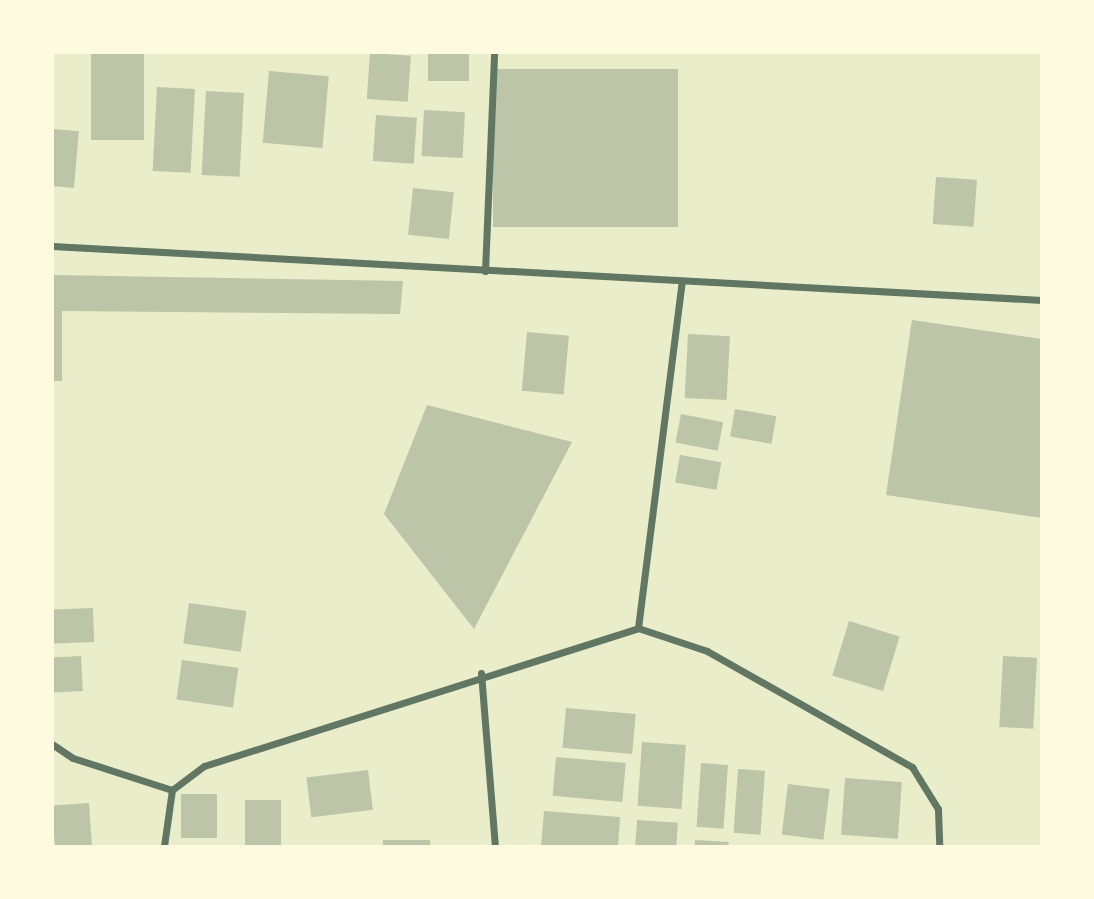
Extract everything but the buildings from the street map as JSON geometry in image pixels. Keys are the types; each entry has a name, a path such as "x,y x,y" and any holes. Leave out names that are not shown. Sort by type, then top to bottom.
{"street":[{"path":"485,271 494,52"},
{"path":"52,246 1041,300"},
{"path":"638,628 682,282"},
{"path":"164,846 172,790 204,766 481,673 638,628 707,651 912,767 938,809 939,846"},
{"path":"481,673 495,846"},
{"path":"52,744 72,758 172,790"}]}
